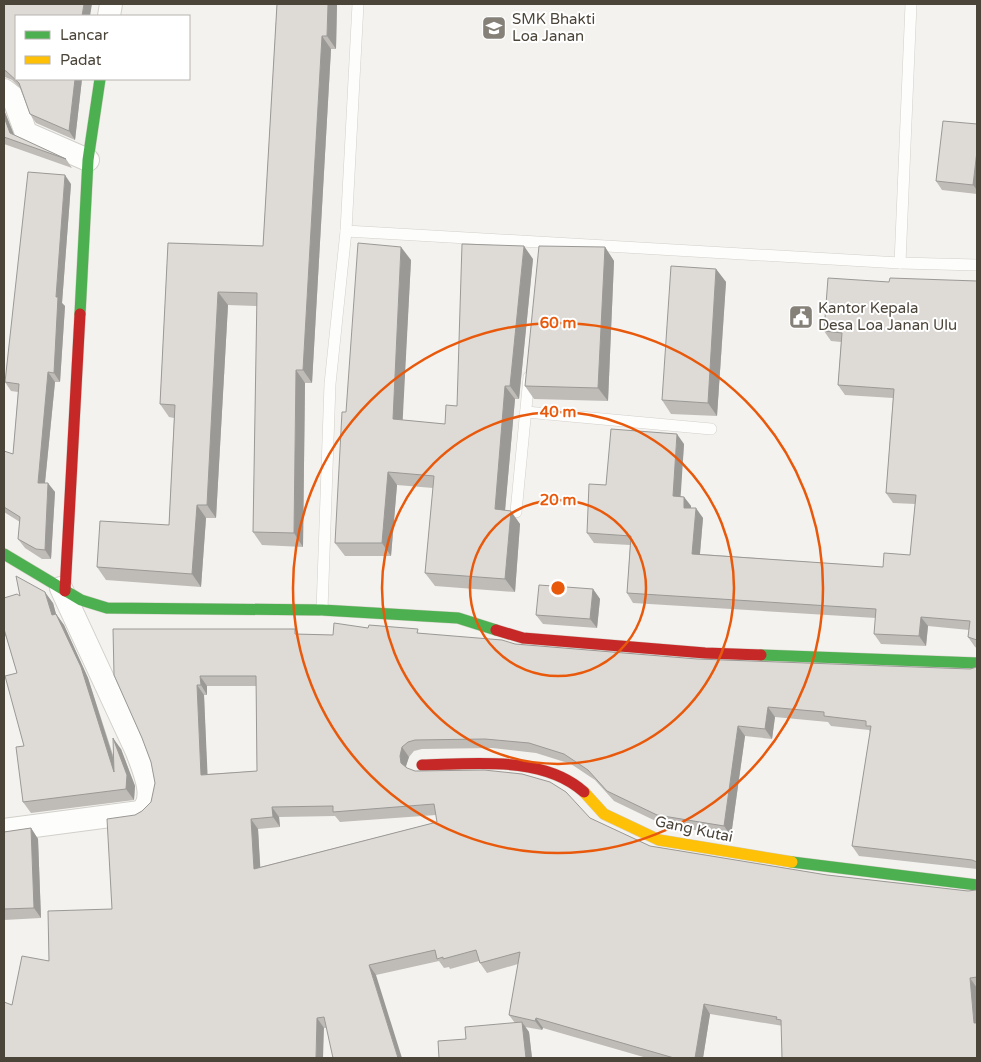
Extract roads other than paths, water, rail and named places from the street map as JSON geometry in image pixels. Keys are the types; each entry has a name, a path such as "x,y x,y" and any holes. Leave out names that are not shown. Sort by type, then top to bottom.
{"street":[{"path":"4,830 140,812 147,806 149,800 145,772 137,752 63,589 88,160 100,80"},
{"path":"4,90 13,96 26,133 88,160"},
{"path":"4,554 81,600 107,608 322,610 458,618 524,638 676,650 977,663"},
{"name":"Gang Kutai","path":"422,765 492,764 532,768 563,777 583,790 604,814 659,840 827,868 977,884"}],"lane":[{"path":"322,610 330,384 346,231 358,4"},
{"path":"900,263 911,4"},
{"path":"346,231 542,248 977,265"},
{"path":"516,512 531,362"},
{"path":"526,412 711,429"}],"place":[{"name":"SMK Bhakti Loa Janan","path":"494,28"},
{"name":"Kantor Kepala Desa Loa Janan Ulu","path":"801,317"}]}
